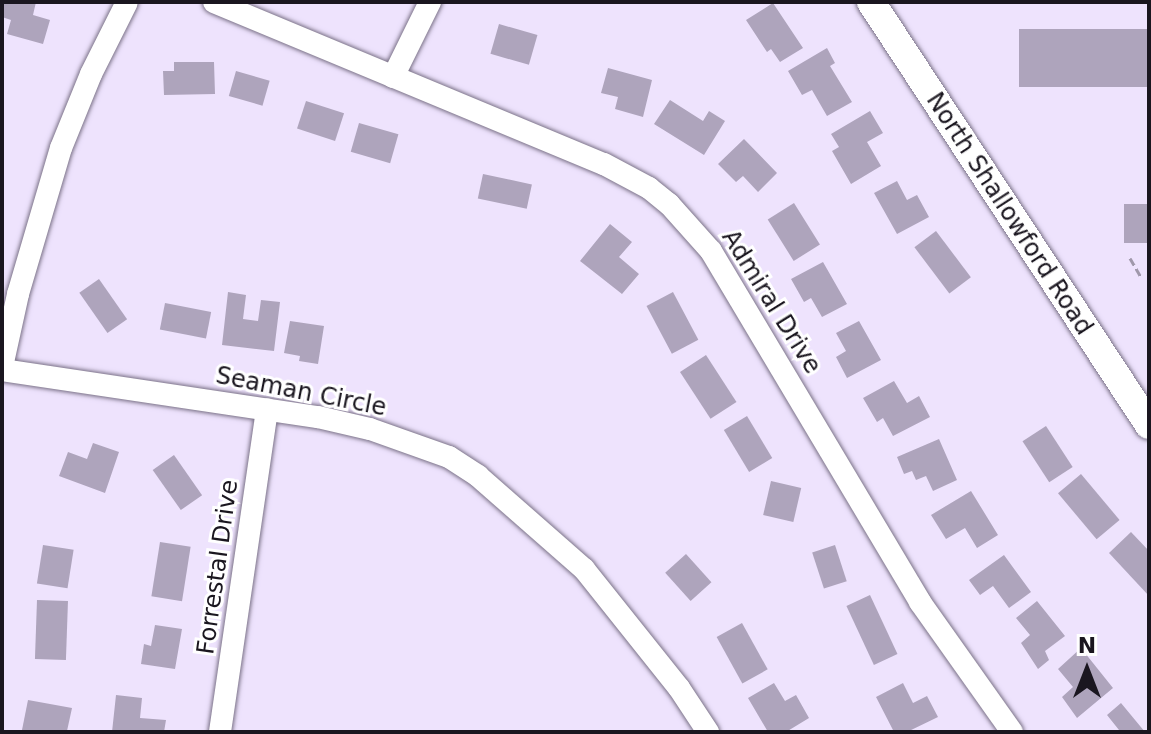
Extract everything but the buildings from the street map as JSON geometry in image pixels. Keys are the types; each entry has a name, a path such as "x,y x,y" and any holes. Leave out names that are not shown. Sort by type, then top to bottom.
{"street":[{"path":"2,368 18,294 61,148 91,74 127,2"},
{"name":"Admiral Drive","path":"214,2 604,164 649,188 693,228 711,251 920,602 1012,732"},
{"path":"393,77 430,2"},
{"name":"North Shallowford Road","path":"871,2 1149,425"},
{"name":"Seaman Circle","path":"2,368 267,409 370,429 449,457 478,476 584,569 679,688 708,732"},
{"name":"Forrestal Drive","path":"220,732 267,409"}],"path":[{"path":"1130,258 1141,277"}]}
